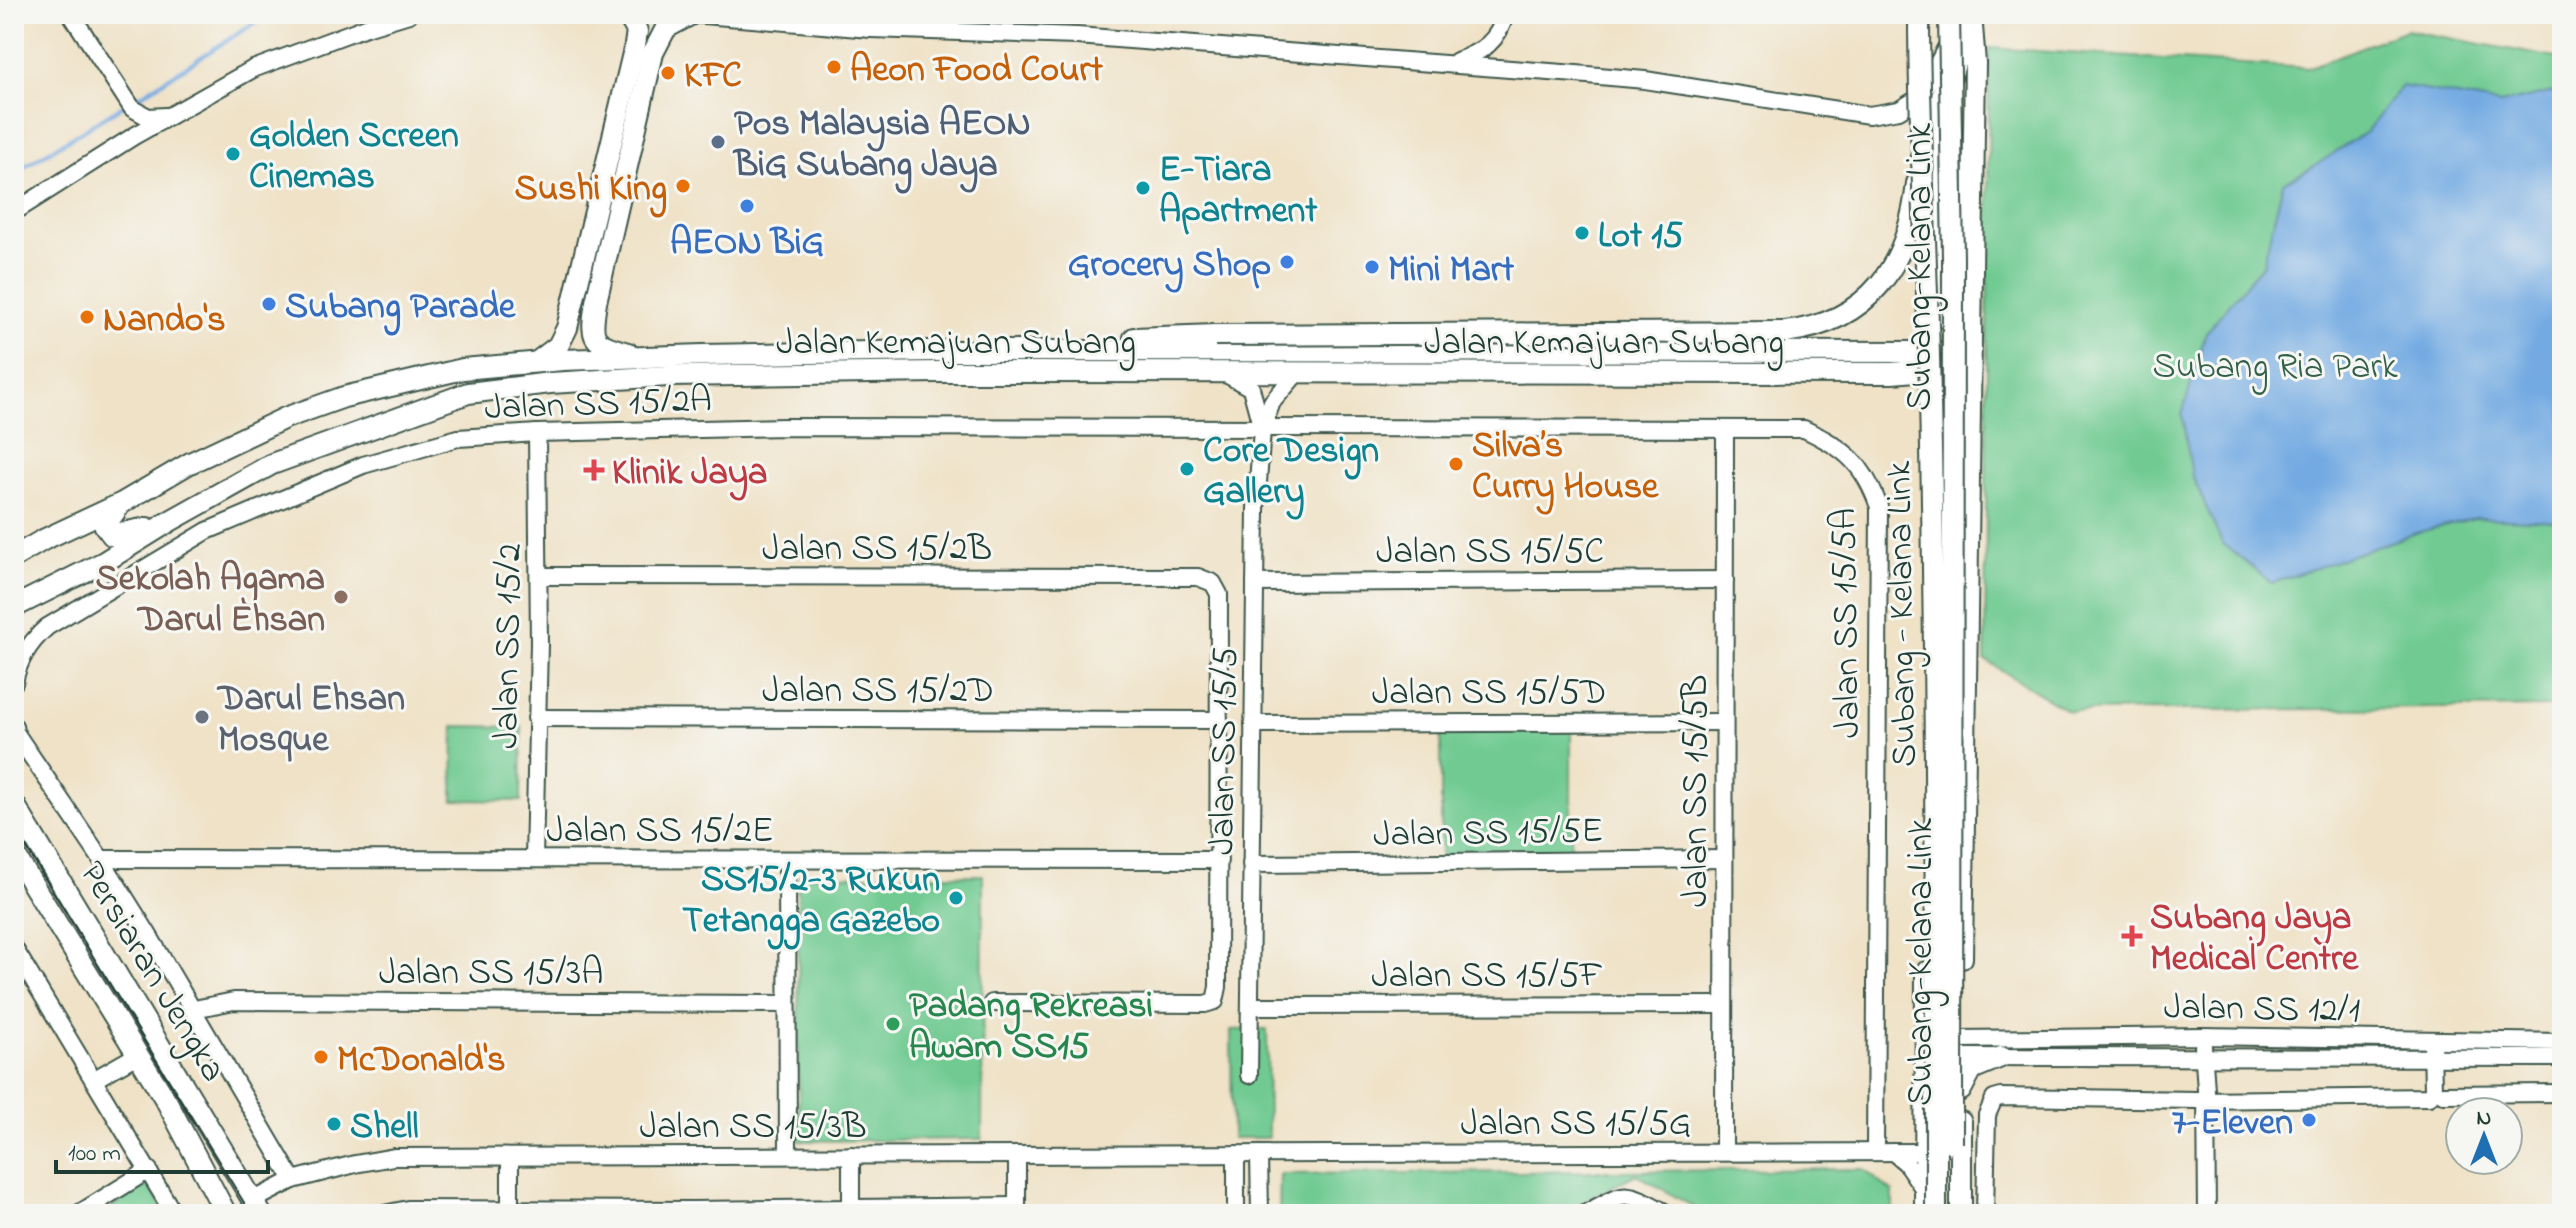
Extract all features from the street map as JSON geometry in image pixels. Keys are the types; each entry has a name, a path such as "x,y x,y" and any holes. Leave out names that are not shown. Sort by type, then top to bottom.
{"highway":[{"path":"1927,352 1936,209 1936,127 1967,14"}],"main road":[{"path":"537,362 558,346 567,328 635,45 637,31 627,14"},
{"path":"644,358 605,347 596,341 592,328 653,53 666,28 692,14"},
{"name":"Subang - Kelana Link","path":"1919,14 1919,120 1927,262 1934,588 1936,1214"},
{"name":"Subang-Kelana Link","path":"1949,14 1953,258 1952,1143"},
{"path":"1960,1214 1975,63 1967,14"},
{"path":"931,351 1058,340 1215,335 1785,332 1810,329 1853,311 1868,298 1895,263 1914,210 1919,120"},
{"path":"1753,315 1753,352"},
{"name":"Jalan Kemajuan Subang","path":"14,557 122,503 190,463 285,418 344,397 463,369 537,362 931,351 1927,352 1927,370 1869,373 938,372 669,376 550,383 468,393 272,464 104,562 14,607"},
{"path":"1927,1214 1936,418 1927,352 1944,356 1955,370 1969,401"},
{"path":"1869,373 1912,384 1925,395 1936,418"},
{"path":"122,503 105,526 112,535 170,521"},
{"path":"14,614 43,593"},
{"name":"Persiaran Jengka","path":"14,804 258,1207"},
{"name":"Persiaran Jengka","path":"14,854 167,1102 226,1214"},
{"path":"1929,1043 1960,1048"},
{"path":"1927,1214 1925,1152 1929,1043"},
{"path":"1961,1090 1972,1069 2001,1057"},
{"path":"1951,1214 1952,1143"},
{"path":"1952,1143 1960,1214"}],"street":[{"path":"71,14 138,113 153,118 172,115"},
{"path":"14,212 134,136 253,69 409,14"},
{"path":"692,14 823,26 1077,36 1452,63 1645,80 1869,115 1899,110 1920,97 1967,14"},
{"path":"1452,63 1483,51 1496,37 1505,14"},
{"name":"Jalan SS 15/5","path":"1226,374 1251,388 1262,429"},
{"name":"Jalan SS 15/5","path":"1249,1075 1256,509 1262,429 1272,402 1296,374"},
{"name":"Jalan SS 15/2A","path":"14,683 23,656 33,640 47,627 207,531 363,465 458,438 785,427 1262,429"},
{"name":"Jalan SS 15/5A","path":"1262,429 1804,429 1836,444 1869,479 1879,507 1875,1152"},
{"name":"Jalan SS 15/5B","path":"1724,1152 1725,430"},
{"name":"Jalan SS 15/2","path":"534,859 539,576 537,433"},
{"name":"Jalan SS 15/2B","path":"539,576 1198,577 1213,583 1219,594 1219,720"},
{"name":"Jalan SS 15/5C","path":"1255,583 1725,580"},
{"name":"Jalan SS 15/2D","path":"536,718 1219,720"},
{"path":"992,1003 1205,1004 1215,1001 1218,987 1219,720"},
{"name":"Jalan SS 15/5D","path":"1253,724 1724,722"},
{"path":"14,726 194,1009 293,1180"},
{"name":"Jalan SS 15/2E","path":"101,859 1219,860"},
{"name":"Jalan SS 15/5E","path":"1251,864 1724,859"},
{"path":"787,860 788,1155"},
{"path":"14,948 174,1214"},
{"name":"Jalan SS 15/3A","path":"194,1009 234,1001 787,1004"},
{"name":"Jalan SS 15/5F","path":"1250,1006 1724,1005"},
{"path":"2202,1036 2207,1214"},
{"name":"Jalan SS 12/1","path":"1960,1048 2202,1036 2562,1058"},
{"name":"Jalan SS 12/1","path":"1960,1048 2001,1057 2203,1056 2562,1042"},
{"path":"1978,1214 1980,1106 1984,1096 1996,1089 2429,1097 2433,1092 2433,1049"},
{"path":"95,1079 137,1055"},
{"path":"1985,1214 1987,1115 1994,1099 2206,1093"},
{"path":"2197,1214 2206,1093"},
{"path":"2443,1094 2562,1093"},
{"path":"1893,1152 1906,1163 1925,1193"},
{"name":"Jalan SS 15/5G","path":"1259,1154 1925,1152"},
{"path":"1236,1154 1236,1214"},
{"path":"1259,1154 1260,1214"},
{"name":"Jalan SS 15/3B","path":"258,1207 293,1180 394,1157 1259,1154"},
{"path":"851,1155 851,1210"},
{"path":"384,1214 408,1209 692,1212 1017,1210 1017,1155"},
{"path":"510,1157 510,1211"},
{"path":"78,1214 149,1170"},
{"path":"1584,1214 1617,1196 1627,1194 1668,1214"}],"green space":[{"name":"Subang Ria Park","path":"2406,30 2562,59 2562,707 2068,711 1985,660 1989,48 2307,68"},
{"path":"454,726 522,727 521,801 453,800"},
{"path":"1571,726 1571,855 1441,856 1441,727"},
{"name":"Padang Rekreasi Awam SS15","path":"983,875 982,1139 799,1141 798,876"},
{"path":"1267,1029 1268,1138 1232,1138 1231,1030"},
{"path":"1863,1169 1893,1192 1893,1214 1706,1214 1636,1174 1561,1214 1279,1214 1280,1174"},
{"path":"148,1185 166,1214 100,1214"}],"water":[{"path":"2402,86 2501,104 2553,92 2562,94 2562,521 2475,518 2419,532 2272,583 2222,543 2192,475 2182,415 2206,332 2263,264 2283,183 2366,132"}],"waterway":[{"path":"132,101 256,22 283,14"},
{"path":"14,173 124,105"}],"tram line":[{"path":"14,828 251,1214"}],"place":[{"name":"Aeon Food Court","path":"834,67"},
{"name":"KFC","path":"668,73"},
{"name":"Pos Malaysia AEON BiG Subang Jaya","path":"718,142"},
{"name":"Golden Screen Cinemas","path":"233,154"},
{"name":"Sushi King","path":"683,186"},
{"name":"E-Tiara Apartment","path":"1143,188"},
{"name":"AEON BiG","path":"747,206"},
{"name":"Lot 15","path":"1582,233"},
{"name":"Grocery Shop","path":"1287,262"},
{"name":"Mini Mart","path":"1372,267"},
{"name":"Subang Parade","path":"269,304"},
{"name":"Nando's","path":"87,317"},
{"name":"Silva’s Curry House","path":"1456,464"},
{"name":"Core Design Gallery","path":"1187,469"},
{"name":"Klinik Jaya","path":"594,470"},
{"name":"Sekolah Agama Darul Ehsan","path":"341,597"},
{"name":"Darul Ehsan Mosque","path":"202,717"},
{"name":"SS15/2-3 Rukun Tetangga Gazebo","path":"956,898"},
{"name":"Subang Jaya Medical Centre","path":"2132,936"},
{"name":"Padang Rekreasi Awam SS15","path":"893,1024"},
{"name":"McDonald's","path":"321,1057"},
{"name":"7-Eleven","path":"2309,1120"},
{"name":"Shell","path":"334,1124"}]}
